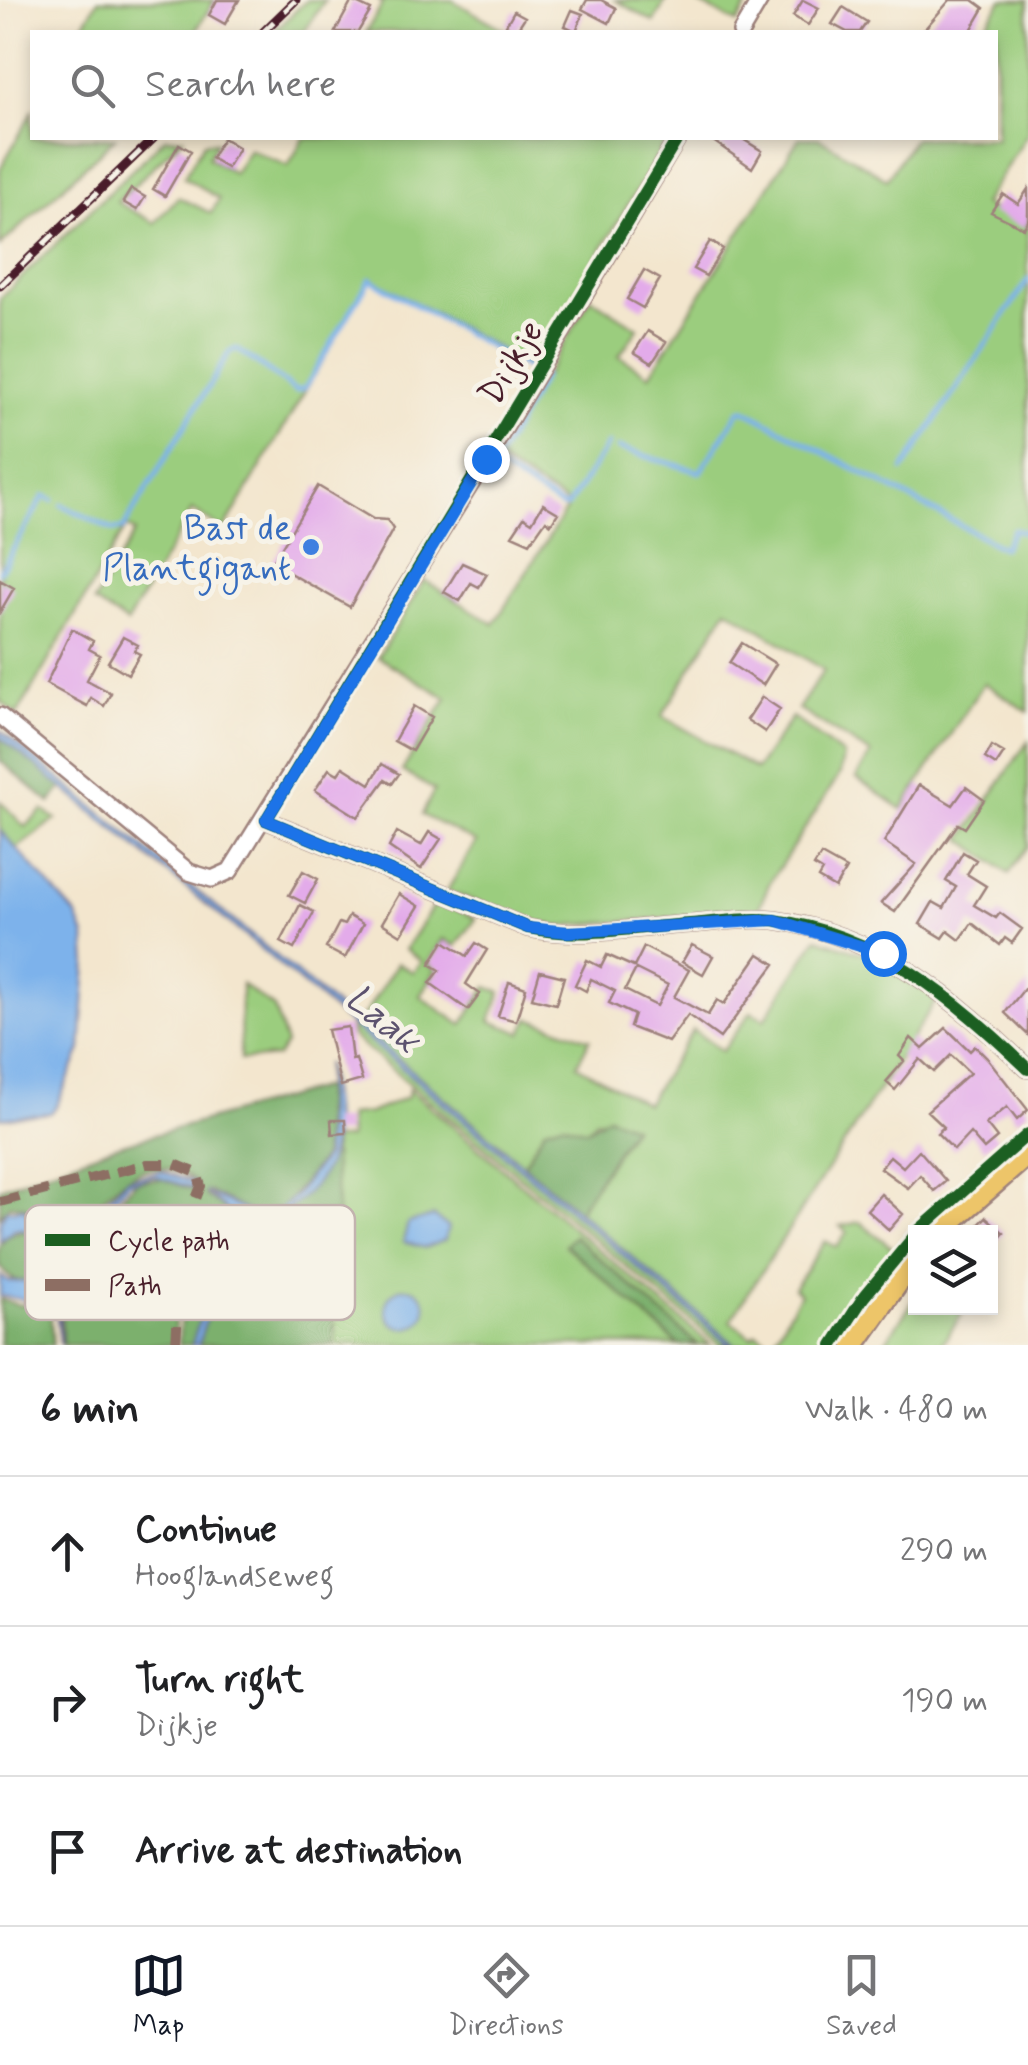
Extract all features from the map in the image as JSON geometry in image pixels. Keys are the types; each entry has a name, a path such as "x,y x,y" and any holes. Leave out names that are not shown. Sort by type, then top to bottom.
{"main road":[{"path":"946,1225 1028,1154"},
{"path":"854,1345 908,1268"}],"street":[{"path":"741,30 760,0"},
{"name":"Dijkje","path":"0,716 197,876 212,879 230,870 266,820 677,140"},
{"path":"266,820 528,928 568,932 775,920 856,944 883,953 924,978 1028,1070"}],"green space":[{"path":"98,0 215,0 196,30 80,30"},
{"path":"307,0 325,0 305,30 275,30"},
{"path":"379,0 452,0 504,30 367,30 383,3"},
{"path":"615,0 666,0 654,22"},
{"path":"692,0 751,0 737,23"},
{"path":"1002,0 1028,0 1028,133 983,204 1021,225 1028,216 1028,712 984,683 902,809 856,778 871,754 798,709 824,670 727,609 662,716 756,769 792,717 843,755 840,774 770,882 757,912 557,926 530,922 447,891 476,842 422,815 434,790 402,771 447,698 378,657 424,580 494,624 569,505 495,459 591,298 638,328 619,356 650,375 798,140 822,140 887,179 913,140 998,140 998,30 982,30"},
{"path":"30,116 30,140 113,140 0,246 0,169"},
{"path":"163,140 181,140 117,202 155,223 178,197 211,213 219,199 184,177 204,142 217,142 208,158 234,173 249,149 288,166 303,140 667,140 532,367 371,278 224,530 192,510 127,623 94,602 135,532 126,527 17,715 0,701 0,298"},
{"path":"0,737 63,787 50,803 0,761"},
{"path":"1028,741 1028,846 1009,874 962,839"},
{"path":"0,801 25,827 43,810 56,819 16,849 0,830"},
{"path":"437,900 476,919 456,946 443,939 427,964 436,970 420,996 462,1025 487,987 501,992 490,1021 522,1033 529,1018 590,1039 577,1065 646,1104 693,1030 722,1051 751,1012 765,1019 817,938 878,958 939,996 730,1321 752,1337 756,1333 772,1342 800,1294 794,1288 825,1241 837,1247 847,1232 840,1226 860,1222 894,1249 822,1345 735,1345 578,1211 633,1127 596,1120 587,1130 553,1127 541,1135 524,1165 358,1025 397,963 413,972 421,961 405,949"},
{"path":"241,984 274,1008 286,1044 277,1057 240,1060"},
{"path":"350,1024 729,1345 720,1345 352,1036"},
{"path":"324,1087 324,1156 285,1205 235,1205 208,1191 205,1195 219,1205 114,1205 137,1181 163,1179 193,1190 195,1182 173,1170 154,1168 119,1184 97,1205 9,1205 0,1216 0,1188 115,1146"},
{"path":"409,1089 711,1345 698,1345 574,1236 566,1246 679,1345 334,1345 334,1320 355,1320 355,1205 336,1205 332,1140 349,1138 348,1115 369,1113 408,1097"},
{"path":"608,1116 633,1126 578,1211 524,1165 545,1128 562,1123 587,1130"},
{"path":"332,1140 337,1205 290,1205 307,1190 325,1161"},
{"path":"23,1231 23,1281 6,1273 0,1265 -1,1252 6,1239"},
{"path":"574,1236 698,1345 679,1345 565,1245"},
{"path":"0,1299 25,1304 25,1320 51,1320 53,1345 0,1345"},
{"path":"908,1309 908,1315 961,1315 941,1345 883,1345"},
{"path":"62,1320 175,1320 174,1345 62,1345"},
{"path":"180,1320 201,1320 192,1345 179,1345"},
{"path":"206,1320 334,1320 334,1345 198,1345"}],"water":[{"path":"0,730 273,953 735,1345 729,1345 255,944 0,737"},
{"path":"0,830 77,916 85,936 87,962 81,1050 57,1105 51,1113 0,1118"},
{"path":"326,1063 333,1128 327,1164 305,1195 293,1205 285,1205 325,1156"},
{"path":"161,1171 194,1183 192,1188 154,1176 130,1182 108,1205 102,1205 127,1179"},
{"path":"205,1192 233,1205 220,1205"},
{"path":"24,1208 25,1230 14,1229 0,1241 0,1223 6,1210"},
{"path":"434,1216 448,1227 445,1240 425,1248 403,1242 408,1223"},
{"path":"0,1275 8,1281 25,1282 25,1300 0,1296"},
{"path":"406,1288 420,1294 426,1308 420,1322 406,1328 392,1322 386,1308 392,1294"},
{"path":"201,1320 206,1320 198,1345 192,1345"}],"building":[{"path":"217,0 239,0 225,24 209,15"},
{"path":"587,0 601,0 616,8 609,23 582,9"},
{"path":"803,0 819,8 808,25 793,16"},
{"path":"950,0 973,0 984,8 971,30 924,30"},
{"path":"352,1 371,10 359,30 336,30"},
{"path":"843,7 867,22 861,30 843,30 832,24"},
{"path":"572,10 583,14 576,30 565,26"},
{"path":"514,11 525,17 517,30 506,25"},
{"path":"222,140 239,148 227,168 211,158"},
{"path":"712,140 744,140 762,151 752,168"},
{"path":"179,144 191,151 165,196 153,189"},
{"path":"131,189 145,197 137,210 123,202"},
{"path":"1028,189 1028,221 1024,228 991,212 1003,194 1018,204"},
{"path":"710,241 723,249 706,276 693,269"},
{"path":"644,270 660,279 643,308 627,299"},
{"path":"648,331 666,342 652,363 634,352"},
{"path":"318,486 373,519 387,520 393,529 350,607 272,563"},
{"path":"543,504 558,513 551,524 546,520 530,543 512,535 524,517 532,522"},
{"path":"462,563 487,574 479,587 471,583 460,601 444,592"},
{"path":"0,580 14,588 0,612"},
{"path":"72,629 93,641 89,649 100,655 87,680 111,693 104,706 91,698 87,706 46,684"},
{"path":"123,637 138,645 134,651 140,654 128,674 108,662"},
{"path":"742,643 776,664 763,685 729,663"},
{"path":"762,697 780,709 765,732 747,720"},
{"path":"414,706 432,717 412,751 394,741"},
{"path":"992,746 1004,753 996,765 985,758"},
{"path":"382,764 399,774 392,784 385,780 358,817 315,790 329,769 338,774 343,767 370,784"},
{"path":"919,785 953,805 966,787 984,800 965,828 958,824 895,912 881,903 916,864 884,842"},
{"path":"397,832 421,845 429,832 441,839 421,869 389,847"},
{"path":"963,852 976,860 967,874 986,886 974,905 996,918 1000,913 1022,929 1012,943 1005,938 1000,945 972,923 960,940 948,931 943,938 920,924 933,902 944,908 956,887 946,881"},
{"path":"821,855 846,869 835,888 818,878 822,871 814,866"},
{"path":"303,871 318,879 305,903 289,895"},
{"path":"399,894 419,906 401,935 382,923"},
{"path":"300,905 314,912 294,949 281,942"},
{"path":"349,916 363,924 345,958 326,948 339,923 344,925"},
{"path":"444,941 467,956 476,943 487,950 466,984 480,994 468,1010 430,983 440,970 430,964"},
{"path":"692,945 713,956 703,974 682,962"},
{"path":"644,947 689,970 674,997 708,1015 717,1000 724,1004 759,954 775,964 720,1038 688,1015 668,1042 630,1027 634,1015 609,1003 615,991 591,979 586,991 575,985 587,960 601,967 607,955 634,967","holes":["636,969 668,985 657,1006 625,990"]},
{"path":"540,971 564,977 556,1004 532,998"},
{"path":"509,982 526,988 516,1021 498,1016"},
{"path":"1028,984 1028,1035 1005,1013"},
{"path":"348,1027 352,1060 356,1059 362,1080 341,1086 327,1030"},
{"path":"946,1028 970,1051 975,1046 989,1060 1028,1110 1017,1120 1007,1107 986,1124 997,1138 984,1149 970,1133 954,1150 937,1133 944,1127 927,1111 970,1073 951,1055 934,1072 920,1059 895,1090 886,1082 904,1061 899,1056 911,1038 923,1049"},
{"path":"331,1120 345,1120 346,1133 332,1134"},
{"path":"919,1150 946,1181 934,1191 920,1175 908,1188 880,1168 890,1156 903,1167"},
{"path":"881,1194 903,1214 889,1230 867,1210"},
{"path":"986,1217 995,1225 979,1225"}],"waterway":[{"path":"62,505 113,530 123,529 230,351 237,349 296,391 305,388 370,279 531,370"},
{"path":"903,470 1028,280"},
{"path":"543,377 494,465 562,507 568,506 608,444"},
{"path":"618,448 700,472 740,410 745,410 1003,548 1014,529 1028,533"},
{"path":"0,572 44,496 53,500"}],"railway":[{"path":"265,30 296,0"},
{"path":"0,286 152,140"}],"marked path":[{"path":"0,1202 147,1164 175,1164 197,1173 201,1186 193,1205"},
{"path":"176,1345 177,1320"}],"cycle path":[{"path":"677,140 266,820 528,928 588,932 753,919 774,920 848,939 943,995 1028,1069"},
{"path":"925,1225 1028,1134"},
{"path":"833,1345 863,1298 908,1244"}],"place":[{"name":"Bast de Plantgigant","path":"311,547"}],"route":[{"path":"486,459 266,820 528,928 568,932 775,920 883,953"}],"water label":[{"name":"Laak","path":"384,1018"}]}
